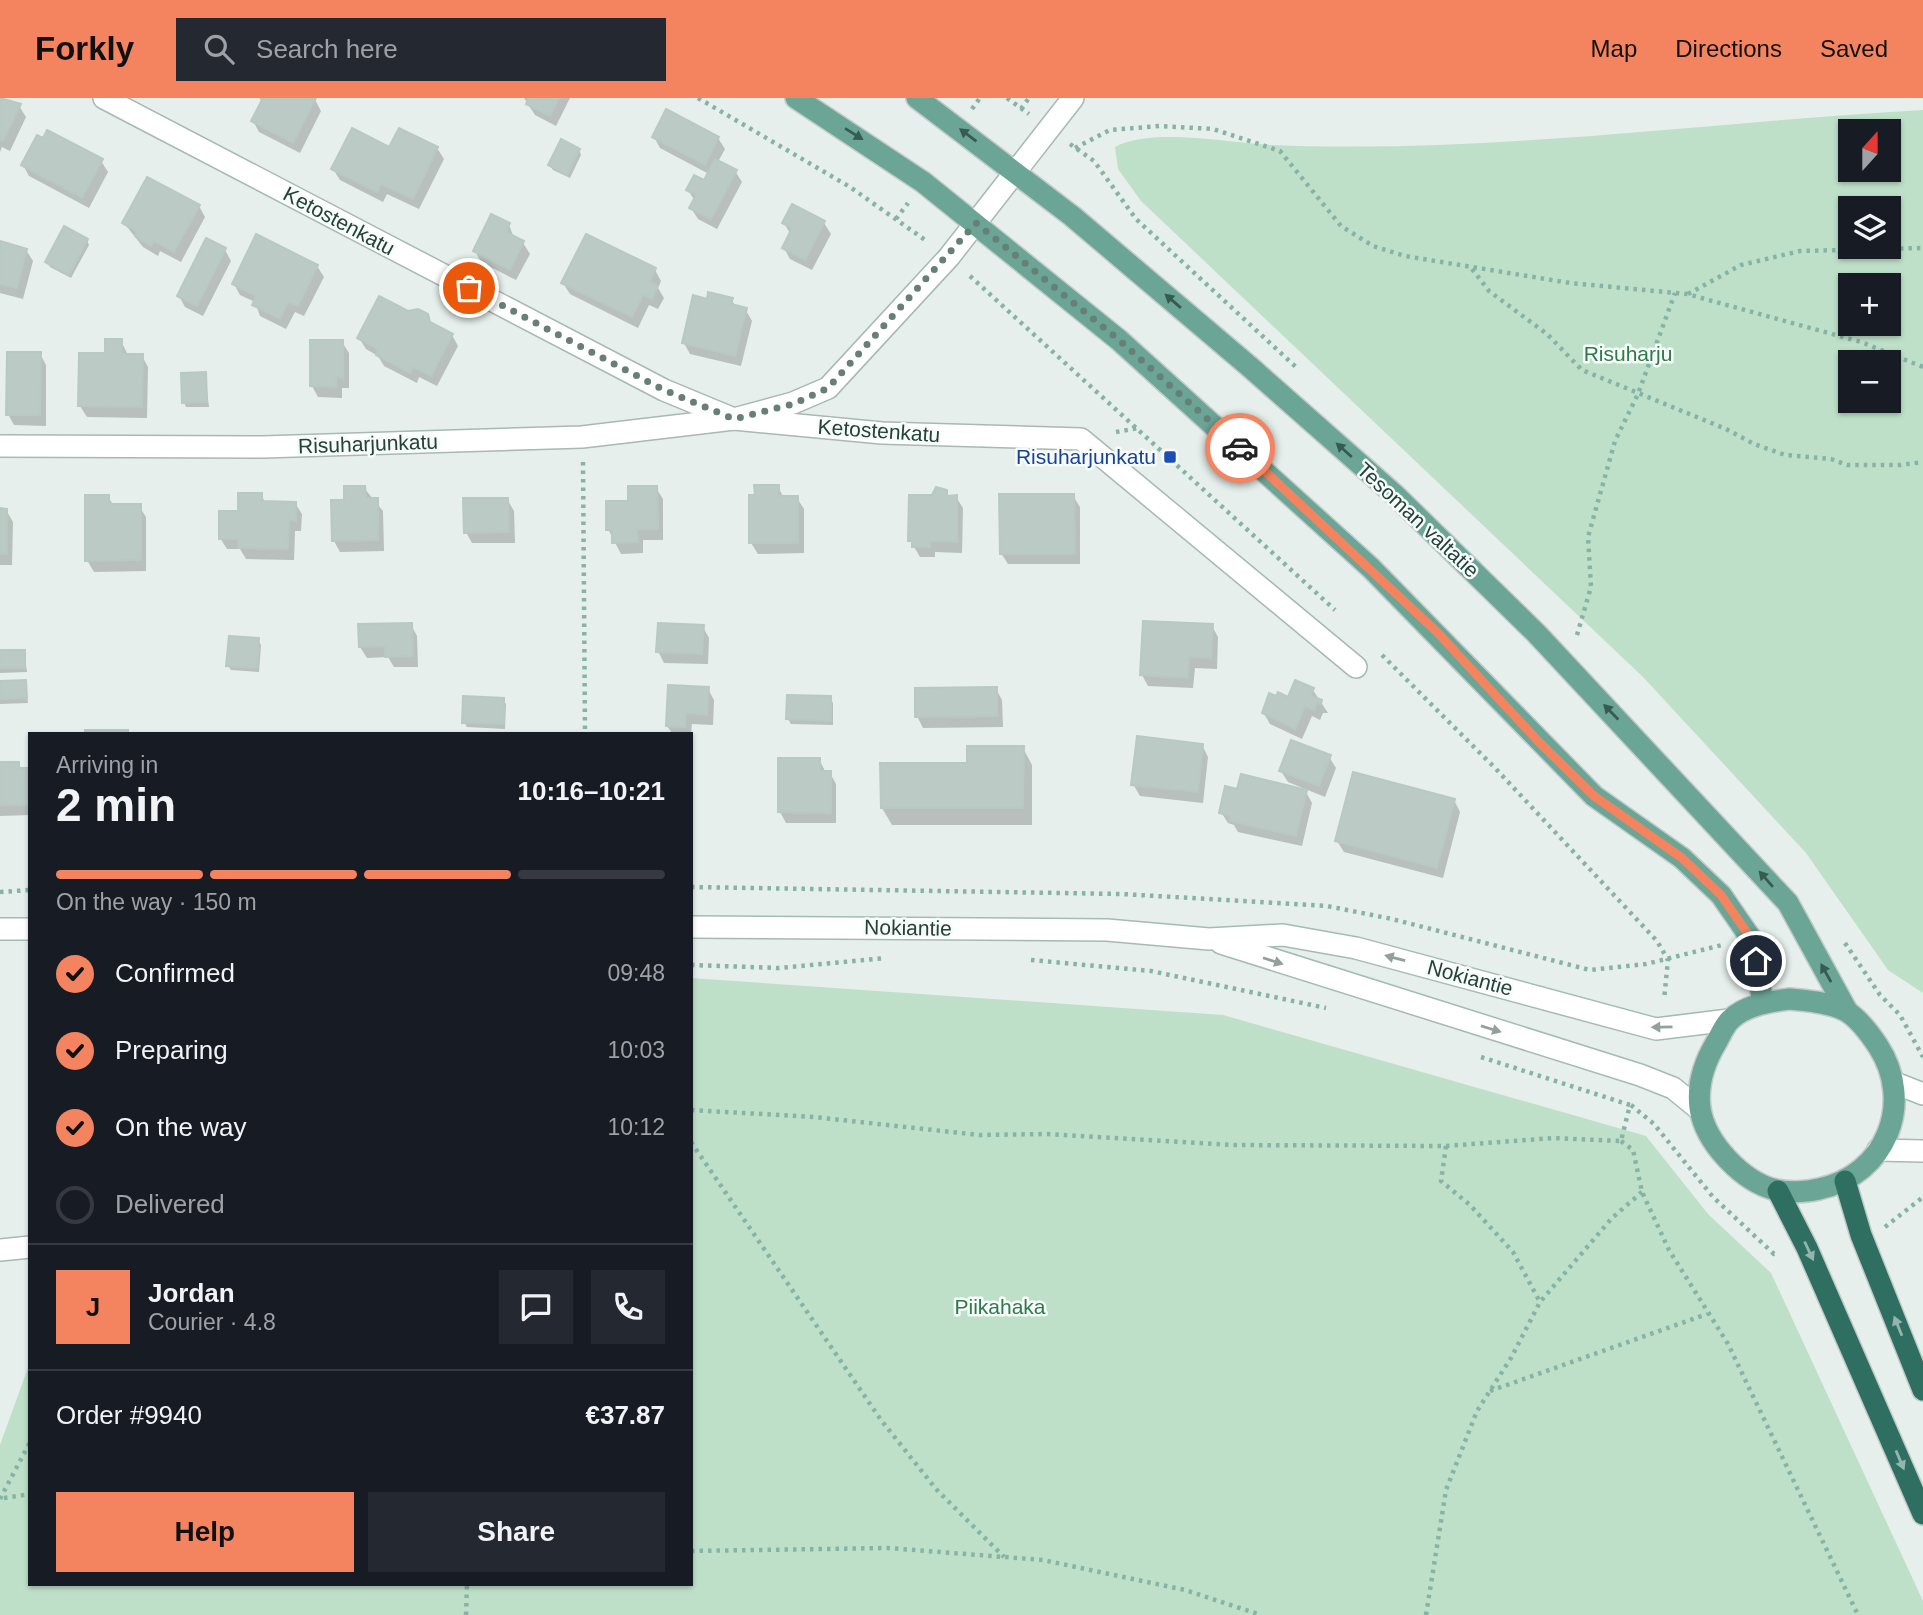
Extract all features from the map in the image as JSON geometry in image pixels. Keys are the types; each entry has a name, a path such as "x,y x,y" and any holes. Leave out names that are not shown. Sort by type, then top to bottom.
{"highway":[{"path":"1846,1181 1861,1235 1923,1390"},
{"path":"1778,1191 1807,1248 1923,1514"}],"main road":[{"path":"796,98 867,142 976,223 1119,340 1371,568 1594,796 1682,858 1721,895 1752,940 1763,1003"},
{"name":"Tesoman valtatie","path":"917,98 1017,172 1173,300 1395,495 1536,633 1788,903 1847,1012"},
{"path":"1789,999 1810,1001 1847,1012 1871,1036 1887,1059 1895,1083 1896,1105 1890,1128 1878,1150 1846,1181 1816,1190 1778,1191 1759,1183 1733,1164 1713,1140 1700,1110 1701,1076 1708,1057 1730,1020 1763,1003 1789,999"}],"street":[{"name":"Ketostenkatu","path":"104,98 664,390 734,419 882,433 1081,439 1356,667"},
{"path":"734,419 793,404 828,388 949,257 1073,98"},
{"name":"Risuharjunkatu","path":"0,446 262,447 582,437 734,419"},
{"name":"Nokiantie","path":"693,926 1107,930 1209,939 1283,935 1356,948 1656,1029 1730,1020"},
{"path":"0,929 28,929"},
{"name":"Nokiantie","path":"1209,939 1640,1075 1673,1088 1700,1110"},
{"path":"1895,1083 1923,1094"},
{"path":"1878,1150 1923,1151"},
{"path":"0,1250 28,1247"}],"path":[{"path":"698,98 850,187 949,257"},
{"path":"1007,98 1094,161 1136,219"},
{"path":"1021,109 1029,98"},
{"path":"1075,148 1110,130 1160,127 1213,130 1280,151 1342,226 1373,246 1405,256 1570,283 1687,294 1861,342 1923,367"},
{"path":"1687,294 1741,265 1800,251 1923,247"},
{"path":"1472,268 1489,292 1547,334 1582,370 1785,455 1831,459 1847,465 1901,465 1923,462"},
{"path":"1577,635 1591,587 1588,537 1615,441 1638,394 1675,293"},
{"path":"582,437 585,732"},
{"path":"693,887 1122,894 1327,906 1392,919 1590,971 1646,964 1727,945"},
{"path":"0,891 28,890"},
{"path":"1842,939 1880,995 1900,1015 1923,1057"},
{"path":"693,965 779,968 890,958"},
{"path":"1022,960 1151,971 1331,1009"},
{"path":"1475,1055 1630,1105 1621,1141"},
{"path":"693,1111 814,1117 979,1135 1047,1135 1233,1145 1446,1146 1553,1138 1621,1141 1633,1150 1642,1192 1669,1251 1728,1344 1858,1615"},
{"path":"693,1145 881,1420 936,1489 1004,1558"},
{"path":"1446,1146 1441,1181 1470,1205 1513,1252 1540,1302"},
{"path":"1426,1615 1430,1576 1446,1490 1477,1411 1540,1302 1612,1218 1642,1192"},
{"path":"1490,1391 1707,1314"},
{"path":"1,1499 28,1446"},
{"path":"1,1499 28,1494"},
{"path":"693,1551 888,1548 1043,1560 1185,1590 1261,1615"},
{"path":"466,1615 467,1586"}],"green space":[{"name":"Risuharju","path":"1923,110 1923,993 1888,970 1806,853 1643,677 1141,201 1118,169 1115,147 1131,141 1169,137 1272,145 1353,147 1598,135"},
{"name":"Piikahaka","path":"693,978 1223,1015 1646,1136 1708,1214 1771,1273 1923,1601 1923,1615 0,1615 0,1445 28,1368 28,1586 693,1586"}],"building":[{"path":"0,98 21,104 3,141 0,139"},
{"path":"263,98 316,98 293,143 251,121"},
{"path":"529,98 559,98 550,116 526,104"},
{"path":"666,109 719,137 705,165 652,137"},
{"path":"352,128 389,147 399,128 438,147 413,199 381,184 377,192 331,169"},
{"path":"47,130 103,159 82,198 21,165 37,135 43,138"},
{"path":"561,139 580,149 567,175 548,165"},
{"path":"715,159 737,170 711,219 689,208 696,195 686,190 694,175 704,180"},
{"path":"147,177 200,205 174,252 154,241 151,246 135,236 137,232 122,223"},
{"path":"792,204 825,221 805,260 782,248 792,228 782,223"},
{"path":"491,214 510,223 506,232 524,241 510,270 473,251"},
{"path":"64,226 88,239 69,275 45,262"},
{"path":"256,234 318,265 298,306 288,302 280,319 252,305 256,296 232,284"},
{"path":"586,234 656,268 650,281 658,286 652,299 643,295 632,317 561,283"},
{"path":"206,238 226,248 197,306 177,296"},
{"path":"0,241 27,249 17,288 0,284"},
{"path":"708,292 733,298 731,304 747,308 735,356 682,343 693,295 707,299"},
{"path":"379,296 408,311 418,309 428,314 430,322 453,334 431,376 413,367 410,373 376,355 378,349 357,338"},
{"path":"105,339 122,339 122,354 143,354 142,407 78,406 79,353 105,353"},
{"path":"310,340 343,340 343,378 336,377 336,387 310,386"},
{"path":"7,352 41,352 40,415 6,415"},
{"path":"206,372 207,402 182,403 181,373"},
{"path":"754,485 779,485 779,496 798,496 798,543 749,543 749,495 755,495"},
{"path":"344,486 365,486 366,498 378,498 378,540 332,541 331,500 344,500"},
{"path":"628,486 657,486 658,529 637,529 638,542 612,543 612,530 606,530 606,501 628,501"},
{"path":"936,487 947,490 947,496 957,495 957,542 930,541 930,547 912,547 912,541 908,541 909,495 932,495"},
{"path":"238,493 262,493 262,501 296,502 296,521 289,520 288,549 238,548 238,539 219,539 219,511 238,511"},
{"path":"999,494 1074,494 1075,554 1000,554"},
{"path":"85,495 109,495 109,504 141,504 141,560 85,561"},
{"path":"463,498 508,498 509,532 464,533"},
{"path":"0,508 7,509 7,554 0,554"},
{"path":"1143,621 1213,624 1211,658 1189,657 1188,678 1140,675"},
{"path":"412,623 413,656 385,657 385,646 359,647 358,624"},
{"path":"658,623 704,625 702,654 656,652"},
{"path":"229,636 259,638 257,668 226,666"},
{"path":"0,650 25,650 25,668 0,668"},
{"path":"26,680 27,698 0,699 0,681"},
{"path":"1295,680 1314,688 1311,696 1322,700 1314,710 1305,706 1295,729 1262,713 1269,693 1276,696 1278,692 1288,697"},
{"path":"668,685 709,687 707,715 686,713 685,727 666,726"},
{"path":"997,687 997,716 915,717 915,688"},
{"path":"787,695 831,696 831,721 786,719"},
{"path":"463,696 504,698 504,724 462,723"},
{"path":"85,730 128,730 128,732"},
{"path":"1137,736 1203,744 1198,792 1131,785"},
{"path":"1291,740 1331,755 1319,786 1279,771"},
{"path":"967,746 1024,746 1023,808 881,808 880,763 967,763"},
{"path":"778,758 820,758 820,771 831,771 831,813 778,812"},
{"path":"0,762 19,762 19,768 28,768 28,805 0,805"},
{"path":"1353,772 1455,799 1437,868 1335,841"},
{"path":"1241,774 1307,790 1296,836 1229,821 1230,816 1219,813 1225,786 1237,789"}],"way so far":[{"path":"469,288 664,390 734,419 793,404 828,388 949,257 976,223 1119,340 1240,448"}],"place":[{"name":"Risuharjunkatu","path":"1170,457"}],"route":[{"path":"1240,448 1437,632 1538,741 1594,796 1682,858 1721,895 1752,940 1756,961"}]}
